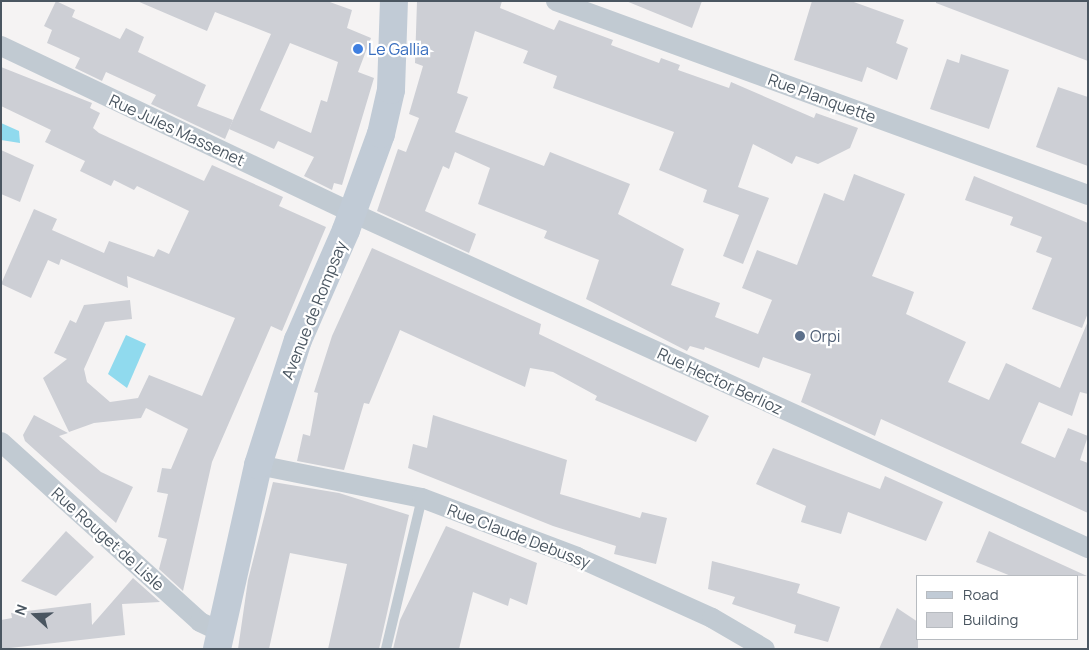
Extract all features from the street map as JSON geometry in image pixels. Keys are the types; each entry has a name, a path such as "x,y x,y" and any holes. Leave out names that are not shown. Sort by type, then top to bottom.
{"street":[{"name":"Avenue de Rompsay","path":"218,640 258,465 298,340 353,213 391,90 394,1"},
{"name":"Rue Planquette","path":"556,1 1088,195"},
{"name":"Rue Jules Massenet","path":"1,46 353,213"},
{"name":"Rue Hector Berlioz","path":"353,213 1088,548"},
{"name":"Rue Rouget de Lisle","path":"1,442 218,640"},
{"name":"Rue Claude Debussy","path":"258,465 422,498 586,561 712,618 765,649"}],"lane":[{"path":"386,649 422,498"}],"water":[{"path":"1,123 19,131 20,143 1,140"},
{"path":"126,335 146,344 127,388 108,374"}],"building":[{"path":"56,1 75,10 72,17 120,39 126,28 144,37 138,52 206,85 197,106 233,120 225,139 151,104 156,95 106,72 102,81 75,68 80,58 47,43 52,30 44,26"},
{"path":"137,1 327,1 352,10 347,28 371,38 358,72 374,78 342,185 334,183 332,190 304,176 314,157 278,141 274,149 229,129 271,34 215,12 207,31","holes":["290,43 338,62 327,102 321,100 311,133 260,110"]},
{"path":"417,1 502,1 500,8 554,30 559,20 613,40 611,45 659,63 661,58 680,65 678,70 729,88 731,82 814,118 816,113 858,128 850,148 818,164 796,156 792,164 753,144 738,187 769,198 743,264 723,256 739,215 703,202 707,190 659,170 674,132 553,88 557,76 523,63 528,51 475,31 457,93 468,97 455,132 544,166 550,152 630,184 618,214 684,249 671,285 720,303 715,317 758,334 772,300 742,288 757,250 797,265 824,193 844,201 854,174 905,194 872,276 914,292 906,314 966,342 948,382 989,400 1006,363 1060,388 1088,321 1088,394 1080,392 1072,416 1039,402 1021,443 1055,458 1068,428 1088,436 1080,460 1088,463 1088,513 881,419 875,436 801,402 811,374 763,357 759,368 705,347 704,350 690,346 687,351 586,299 599,260 544,238 547,231 478,204 490,168 455,152 449,169 443,166 425,211 476,234 469,253 377,211 398,149 406,152 419,118 409,114 423,66 415,63"},
{"path":"626,1 702,1 692,28"},
{"path":"812,1 851,1 904,20 896,43 908,48 897,80 867,67 862,82 794,60"},
{"path":"936,1 1088,1 1088,61 936,3"},
{"path":"961,54 1009,70 989,129 930,109 947,59 959,63"},
{"path":"1,67 92,103 90,108 100,113 93,128 99,133 204,181 212,165 283,197 279,206 326,227 282,331 271,326 212,462 183,591 159,569 167,539 158,537 168,494 157,492 162,468 171,469 188,429 146,408 141,418 94,423 69,432 43,378 67,359 54,353 70,320 76,323 84,305 130,300 132,319 105,322 84,369 87,382 110,402 138,398 149,375 202,396 235,318 127,276 128,288 61,259 59,265 48,260 31,298 1,284 34,209 57,219 52,230 104,253 109,241 154,257 158,249 169,254 189,211 137,186 134,190 114,180 111,186 80,171 85,161 45,142 51,130 1,106"},
{"path":"1058,87 1088,97 1088,166 1036,147"},
{"path":"1,150 34,165 20,202 1,194"},
{"path":"974,176 1088,223 1088,313 1082,328 1032,309 1052,258 1036,252 1042,237 1010,225 1013,217 965,200"},
{"path":"372,248 541,324 539,334 709,416 696,442 595,400 597,396 553,372 530,368 525,387 400,330 369,404 364,403 344,470 297,461 303,434 310,436 318,393 314,392 332,336"},
{"path":"34,415 68,433 59,436 101,472 133,487 116,523 25,441 23,435"},
{"path":"433,415 567,460 560,494 640,518 642,512 667,518 656,564 614,554 616,546 553,526 408,468 413,444 427,448"},
{"path":"773,448 880,489 885,476 943,502 926,541 848,512 841,534 801,522 806,506 756,484"},
{"path":"273,482 339,493 409,515 379,649 328,649 347,564 290,553 269,649 238,649 248,580"},
{"path":"446,526 537,563 527,605 510,598 508,606 473,592 459,649 393,649 400,620"},
{"path":"66,531 94,557 56,596 21,581"},
{"path":"989,531 1087,576 1008,575 976,562"},
{"path":"712,561 800,584 797,593 840,607 828,642 794,633 796,625 732,604 735,597 708,589"},
{"path":"133,578 160,602 122,604 125,635 1,649 1,620 12,618 11,613 91,603 92,625"},
{"path":"897,608 916,621 918,649 879,649"}],"place":[{"name":"Le Gallia","path":"358,49"},
{"name":"Orpi","path":"800,336"}]}
